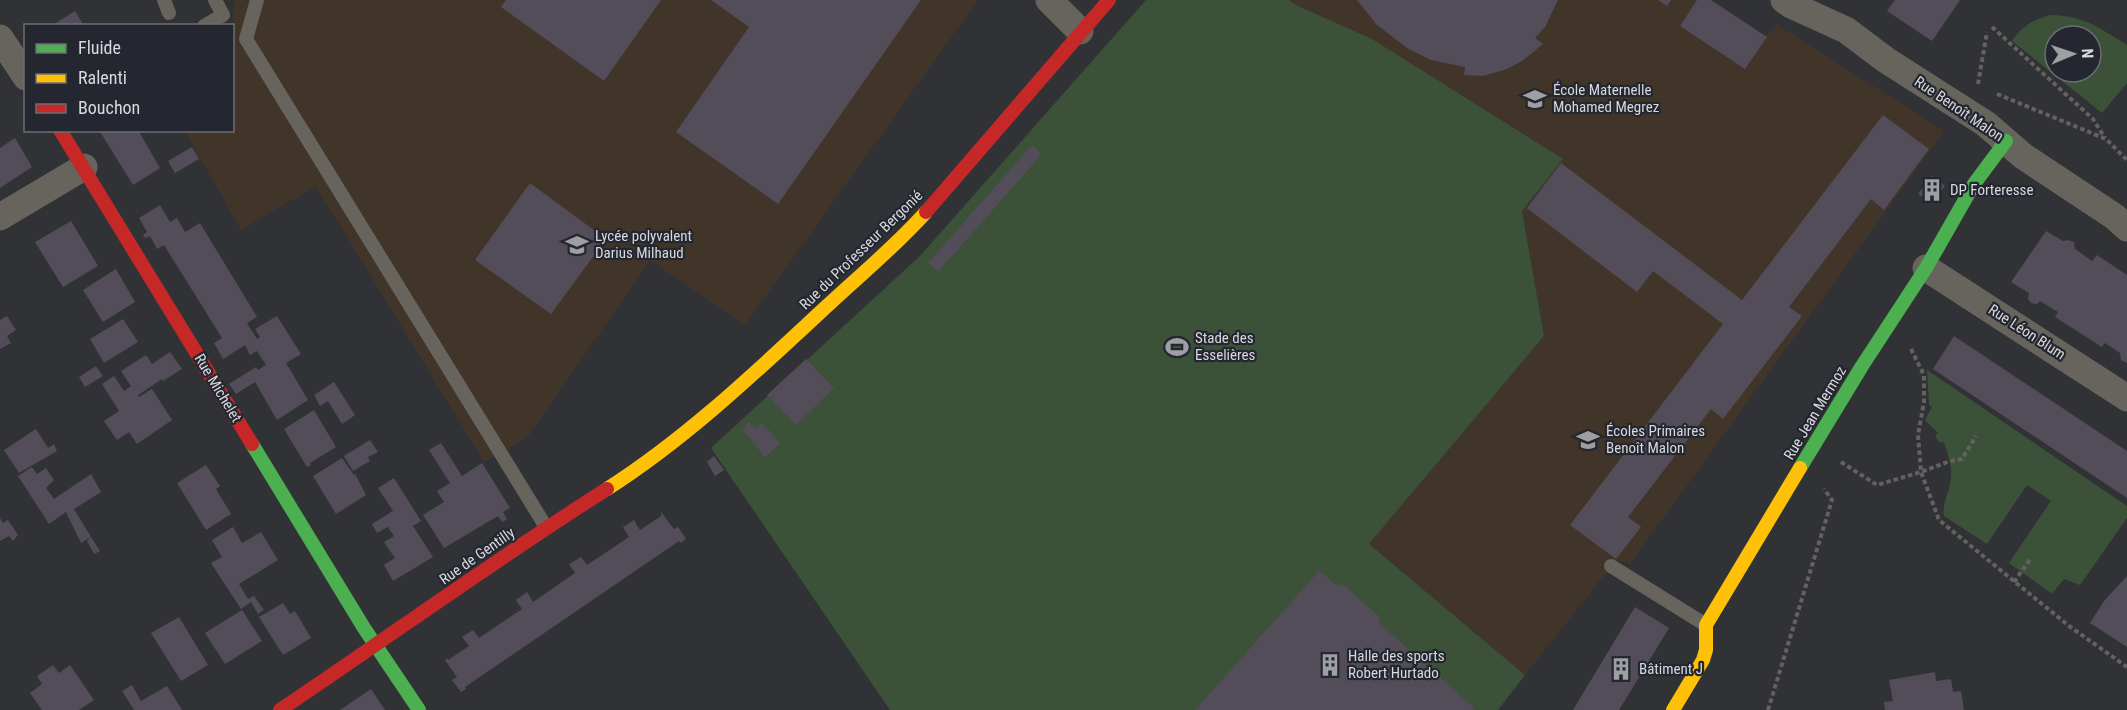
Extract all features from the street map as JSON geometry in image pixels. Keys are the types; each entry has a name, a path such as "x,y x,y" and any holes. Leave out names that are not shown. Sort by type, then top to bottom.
{"street":[{"path":"1049,0 1080,31"},
{"name":"Rue du Professeur Bergonié","path":"692,427 798,333 917,222 1109,0"},
{"name":"Rue Benoît Malon","path":"1784,0 1846,30 1886,60 1986,124 2023,156 2115,217 2127,228"},
{"path":"0,38 24,74"},
{"name":"Rue Michelet","path":"61,132 375,646 419,710"},
{"name":"Rue Jean Mermoz","path":"1673,710 1705,657 1706,625 1862,366 1926,268 1974,184 2006,141"},
{"path":"0,217 84,167"},
{"name":"Rue Léon Blum","path":"1926,268 2127,398"},
{"name":"Rue de Gentilly","path":"280,710 546,527 636,470 692,427"}],"lane":[{"path":"208,24 224,15 215,0"},
{"path":"257,0 246,39 546,527"},
{"path":"1611,566 1706,625"}],"path":[{"path":"1992,27 2093,119 2106,139 2127,160"},
{"path":"1978,89 1987,32"},
{"path":"1995,94 2106,139"},
{"path":"1887,328 1906,342 1924,375 1924,402 1918,435 1921,472 1939,520 2069,626 2127,667"},
{"path":"1877,485 1962,459 1976,436"},
{"path":"1768,710 1832,500 1821,486"},
{"path":"2014,582 2031,558"}],"shaded area":[{"name":"Lycée polyvalent Darius Milhaud","path":"234,0 978,0 745,325 650,260 527,438 484,462 316,186 241,230 186,132 234,132"},
{"name":"Écoles Primaires Benoît Malon","path":"1289,0 1711,0 1766,37 1776,24 1944,131 1630,564 1616,560 1525,675 1369,544 1544,336 1522,211 1372,39"}],"green space":[{"name":"Stade des Esselières","path":"1146,0 1289,0 1372,39 1563,159 1522,211 1544,336 1369,544 1525,675 1498,710 890,710 711,448 920,256"},
{"path":"2051,15 2083,20 2092,24 2043,24 2043,66 2012,41 2024,27"},
{"path":"2103,30 2127,45 2127,83 2102,113 2066,84 2103,84"},
{"path":"1927,370 2127,506 2127,518 2080,585 2064,579 2052,594 2009,563 2051,501 2027,485 1987,544 1944,516 1951,468 1944,442 1939,442 1935,436 1938,433 1925,420 1932,407 1929,405"}],"building":[{"path":"506,0 661,0 604,81 501,7"},
{"path":"711,0 921,0 778,204 676,132 749,27"},
{"path":"1357,0 1558,0 1545,27 1535,38 1543,44 1522,61 1507,69 1483,76 1464,75 1465,67 1431,60 1407,48 1377,25"},
{"path":"1658,0 1671,0 1667,6"},
{"path":"1697,0 1711,0 1767,37 1745,69 1680,26"},
{"path":"1895,0 1960,0 1932,41 1887,11"},
{"path":"75,11 83,24 54,24"},
{"path":"1883,115 1929,149 1884,210 1871,199 1789,307 1802,316 1723,419 1711,409 1628,517 1641,527 1616,559 1570,525 1723,324 1653,271 1637,292 1527,208 1561,163 1742,300"},
{"path":"100,132 139,132 160,168 133,185"},
{"path":"15,138 32,167 0,188 0,148"},
{"path":"1032,145 1042,154 938,272 928,263"},
{"path":"192,147 199,159 175,173 168,161"},
{"name":"DP Forteresse","path":"1932,176 1945,186 1932,204 1918,194"},
{"path":"530,183 606,239 551,314 475,260"},
{"path":"160,205 170,222 177,218 185,232 200,223 257,317 247,323 257,339 260,337 255,329 277,316 301,354 286,363 308,400 277,420 255,382 236,394 229,384 256,367 258,370 266,365 257,351 250,355 245,345 223,359 214,343 222,338 164,245 157,249 150,236 145,238 143,235 147,232 139,218"},
{"path":"71,221 98,266 63,287 35,242"},
{"path":"2046,231 2063,241 2074,242 2075,249 2092,261 2097,255 2127,275 2127,363 2121,360 2120,353 2105,343 2102,347 2055,317 2058,312 2040,301 2037,304 2031,303 2028,299 2029,293 2011,282"},
{"path":"116,269 135,302 103,322 83,290"},
{"path":"7,316 16,330 7,336 11,343 0,349 0,320"},
{"path":"123,319 138,342 104,363 90,339"},
{"path":"1954,336 2127,451 2127,498 1933,369"},
{"path":"170,352 182,369 138,395 139,397 152,389 172,420 137,444 129,432 117,440 104,421 119,411 102,384 114,376 124,391 131,386 121,371 146,355 152,364"},
{"path":"806,359 834,388 796,425 767,395"},
{"path":"96,366 103,376 85,387 79,377"},
{"path":"334,382 355,415 342,424 328,401 320,406 314,395"},
{"path":"314,410 336,447 307,467 284,429"},
{"path":"749,422 755,429 762,423 781,443 765,457 742,429"},
{"path":"36,429 48,448 54,444 57,451 19,473 4,450"},
{"path":"370,440 378,452 368,457 370,461 353,471 344,456"},
{"path":"441,443 462,476 482,463 510,508 503,512 507,519 502,522 498,516 444,548 423,515 444,502 437,491 450,483 429,450"},
{"path":"714,456 724,470 715,476 707,462"},
{"path":"342,458 355,474 366,495 336,514 313,476"},
{"path":"206,465 220,486 216,489 231,514 206,530 177,483"},
{"path":"32,467 37,474 46,468 54,480 46,488 54,499 91,474 101,492 74,509 91,537 81,543 66,512 49,524 18,476"},
{"path":"394,478 421,521 413,526 433,557 393,581 384,565 395,558 384,542 394,536 388,527 377,533 372,524 393,511 378,488"},
{"path":"661,512 674,529 678,527 686,539 681,543 679,541 465,687 466,689 461,692 452,680 457,677 445,660 469,646 462,637 473,630 479,638 522,609 516,600 527,592 533,602 575,573 569,564 581,557 587,565 629,537 623,527 634,520 640,530 661,516"},
{"path":"0,518 3,523 8,520 18,535 13,541 9,536 0,541"},
{"path":"233,527 242,543 261,532 278,560 239,584 248,599 254,596 264,610 258,614 251,602 241,609 211,563 222,557 212,540"},
{"path":"91,537 100,551 94,554 87,541"},
{"name":"Halle des sports Robert Hurtado","path":"1319,571 1338,586 1341,583 1381,618 1378,622 1474,708 1473,710 1195,710"},
{"path":"2127,576 2127,647 2090,623 2104,601"},
{"path":"283,603 290,614 295,611 311,638 283,655 259,617"},
{"name":"Bâtiment J","path":"1635,607 1669,628 1619,710 1573,710"},
{"path":"242,610 262,641 225,664 205,633"},
{"path":"179,617 208,665 181,681 151,633"},
{"path":"53,665 59,673 70,665 94,700 79,710 42,710 30,693 42,684 37,676"},
{"path":"1935,672 1936,681 1951,679 1953,692 1961,691 1964,710 1885,710 1884,702 1893,701 1889,680"},
{"path":"132,685 141,701 167,686 182,710 134,710 122,691"},
{"path":"371,689 385,710 340,710 368,691"}],"traffic: fast":[{"path":"1800,468 1862,366 1926,268 1974,184 2006,141"},
{"path":"252,444 364,628 419,710"}],"traffic: slow":[{"path":"607,489 694,426 890,249 926,212"},
{"path":"1673,710 1703,660 1706,650 1706,625 1800,468"}],"traffic: jam":[{"path":"926,212 1109,0"},
{"path":"61,132 252,444"},
{"path":"280,710 483,570 607,489"}],"place":[{"name":"École Maternelle Mohamed Megrez","path":"1535,99"},
{"name":"DP Forteresse","path":"1932,190"},
{"name":"Lycée polyvalent Darius Milhaud","path":"577,245"},
{"name":"Stade des Esselières","path":"1177,347"},
{"name":"Écoles Primaires Benoît Malon","path":"1588,440"},
{"name":"Halle des sports Robert Hurtado","path":"1330,665"},
{"name":"Bâtiment J","path":"1621,669"}]}
